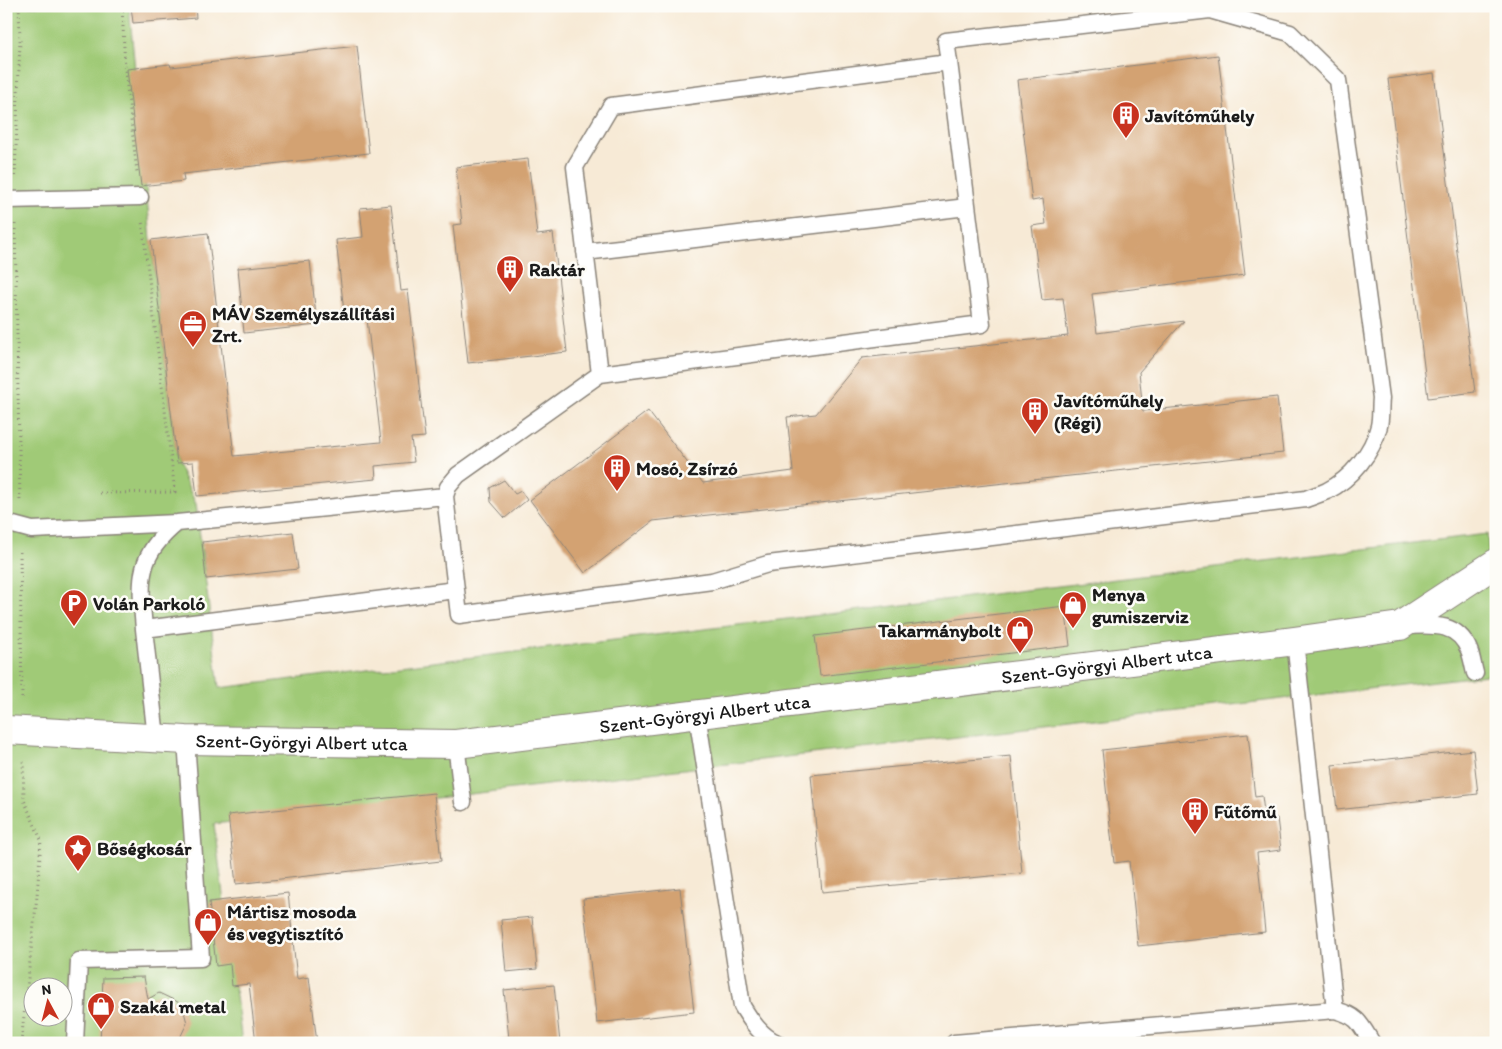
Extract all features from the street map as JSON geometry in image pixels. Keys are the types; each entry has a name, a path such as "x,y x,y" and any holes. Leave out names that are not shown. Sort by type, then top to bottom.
{"street":[{"path":"1400,626 1496,563"},
{"name":"Szent-Györgyi Albert utca","path":"6,730 186,740 456,744 1295,641 1400,626"}],"lane":[{"path":"1210,10 1290,33 1338,80 1381,398 1379,425 1371,447 1358,466 1343,481 1328,491 1306,499 768,564 712,582 459,615 445,496 448,487 458,475 600,374 982,324 967,207 946,41 1210,10"},
{"path":"600,374 575,168 611,106 949,62"},
{"path":"6,200 140,197"},
{"path":"585,252 967,207"},
{"path":"6,523 32,530 177,523 445,496"},
{"path":"156,738 144,629 141,589 142,575 154,544 177,523"},
{"path":"144,629 456,590"},
{"path":"1400,626 1436,625 1447,627 1457,634 1469,649 1475,673"},
{"path":"1295,641 1335,1010"},
{"path":"697,714 742,1006 749,1018 767,1038 777,1043"},
{"path":"75,1043 79,961 201,958 186,740"},
{"path":"456,744 463,802"},
{"path":"954,1043 1335,1010 1350,1014 1362,1026 1372,1043"}],"path":[{"path":"100,493 175,492 125,69 122,6"}],"green space":[{"path":"6,6 129,6 151,240 177,463 196,504 219,688 1487,534 1496,641 1496,674 214,824 242,1043 6,1043"}],"building":[{"path":"131,6 195,6 196,18 133,23"},
{"path":"357,46 369,153 183,174 184,181 141,186 127,69 170,64 171,67"},
{"path":"1218,55 1245,275 1092,294 1097,333 1184,321 1139,372 1143,411 1277,397 1283,453 653,521 585,573 530,500 648,411 703,483 793,471 787,417 816,414 862,358 1068,336 1063,298 1042,300 1032,226 1046,224 1043,199 1032,201 1017,80"},
{"path":"1434,73 1475,392 1428,398 1388,79"},
{"name":"Raktár","path":"528,159 537,235 553,233 567,352 468,363 453,225 462,224 456,167"},
{"path":"391,205 401,291 408,290 425,437 411,438 414,462 375,466 376,479 197,496 193,462 177,463 151,240 208,233 234,456 381,442 366,310 344,312 336,240 363,237 360,208"},
{"path":"310,261 317,325 244,333 238,268"},
{"path":"504,480 515,494 521,491 527,500 505,518 491,502 490,488"},
{"path":"293,532 298,569 206,579 202,542"},
{"path":"1065,606 1070,646 820,676 815,636"},
{"name":"Fűtőmű","path":"1248,734 1255,797 1262,796 1265,819 1277,818 1281,850 1257,853 1265,932 1138,946 1129,861 1114,863 1102,750"},
{"path":"1473,750 1478,794 1337,810 1332,765"},
{"path":"1011,756 1022,873 822,892 811,775"},
{"path":"434,793 441,861 236,884 228,815"},
{"path":"680,888 694,1012 597,1023 583,899"},
{"path":"288,893 297,979 309,977 317,1043 256,1043 249,984 232,986 230,964 216,966 209,902"},
{"path":"532,917 537,969 506,972 501,920"},
{"path":"144,977 148,999 159,993 182,1004 187,1023 179,1040 174,1043 100,1043 103,978"},
{"path":"554,985 560,1043 488,1043 488,1041 509,1039 504,990"}],"place":[{"name":"Javítóműhely","path":"1126,139"},
{"name":"Raktár","path":"510,293"},
{"name":"MÁV Személyszállítási Zrt.","path":"193,348"},
{"name":"Javítóműhely (Régi)","path":"1035,435"},
{"name":"Mosó, Zsírzó","path":"617,492"},
{"name":"Volán Parkoló","path":"74,627"},
{"name":"Menya gumiszerviz","path":"1073,629"},
{"name":"Takarmánybolt","path":"1020,654"},
{"name":"Fűtőmű","path":"1195,835"},
{"name":"Bőségkosár","path":"78,872"},
{"name":"Mártisz mosoda és vegytisztító","path":"208,946"},
{"name":"Szakál metal","path":"101,1030"}]}
